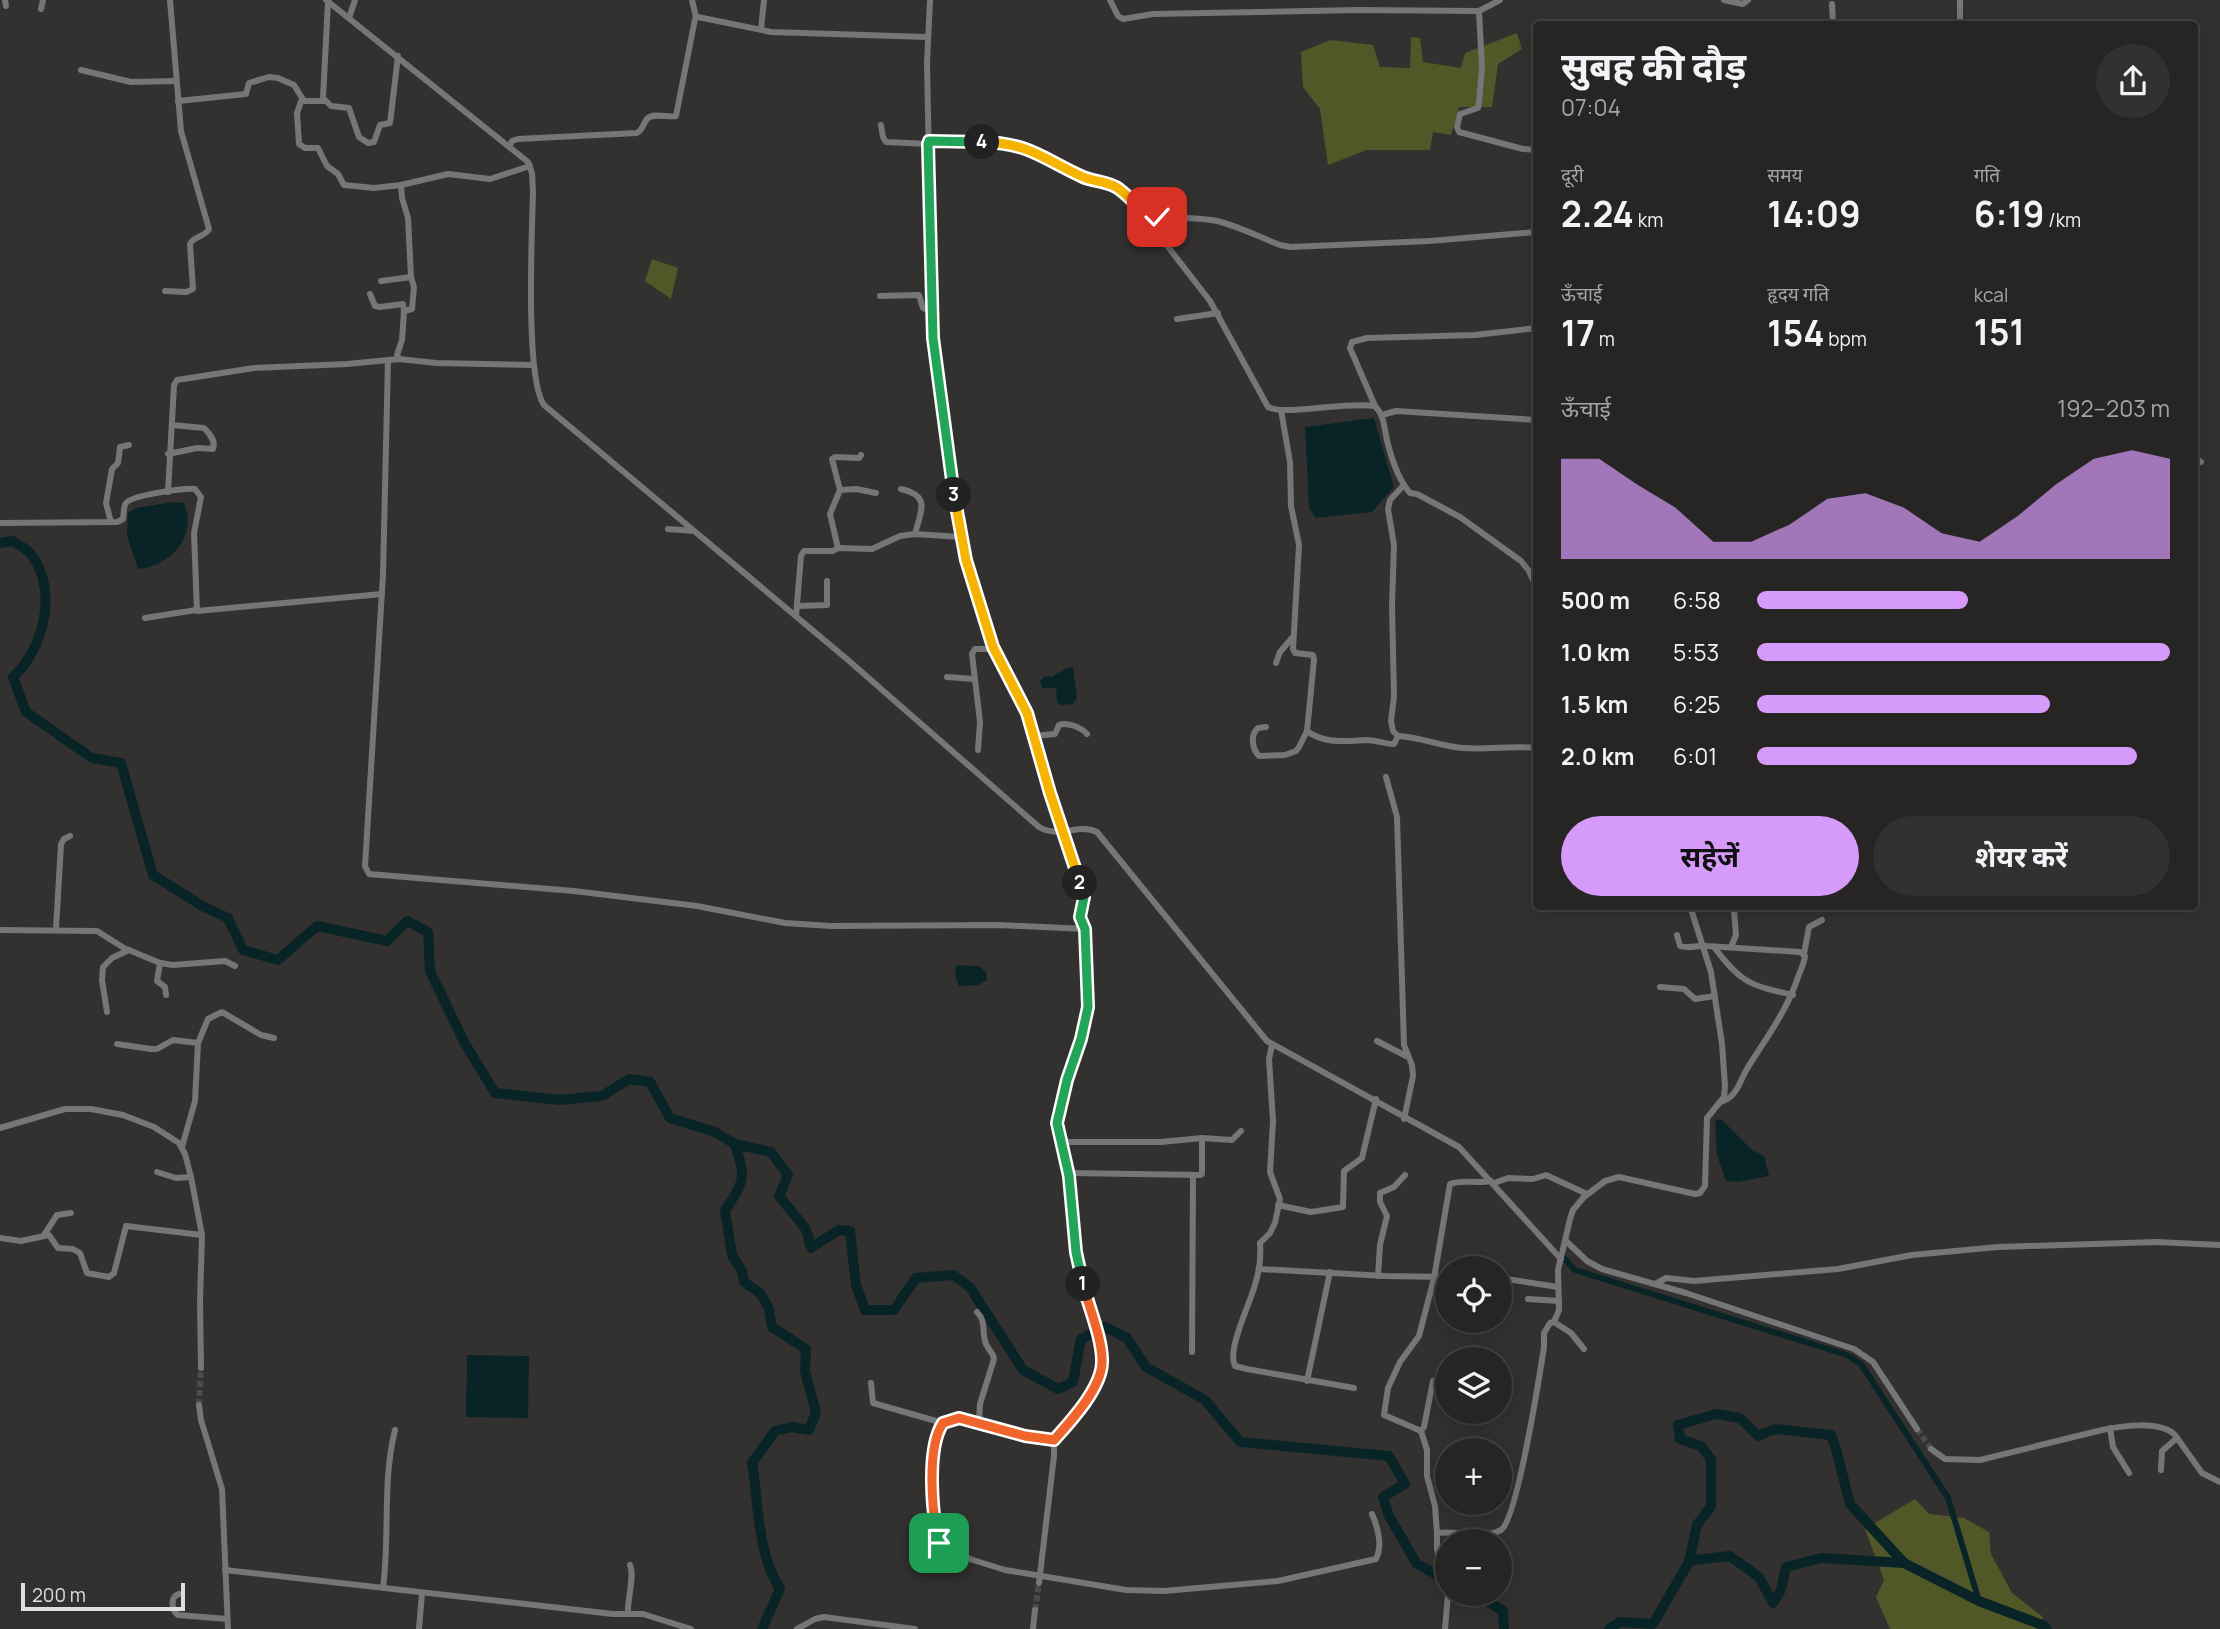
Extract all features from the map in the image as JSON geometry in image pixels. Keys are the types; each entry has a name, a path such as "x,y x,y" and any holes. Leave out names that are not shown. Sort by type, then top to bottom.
{"street":[{"path":"41,9 43,0"},
{"path":"165,291 186,292 193,289 191,244 193,239 207,233 209,229 184,145 170,0"},
{"path":"351,15 355,0"},
{"path":"511,143 634,134 641,131 651,116 676,116 696,18 692,0"},
{"path":"761,29 764,0"},
{"path":"930,0 927,37 932,312 944,429 961,537 993,649 1022,701 1084,897 1080,917 1085,929 1088,1007 1058,1114 1060,1142 1069,1172 1076,1252 1101,1349 1101,1368 1082,1406 1054,1440 1039,1579"},
{"path":"1110,0 1118,16 1123,19 1153,15 1354,10 1479,11 1500,0"},
{"path":"1354,10 1355,0"},
{"path":"1724,0 1743,4 1748,0"},
{"path":"1960,0 1961,21"},
{"path":"324,101 327,1 351,15 398,56 511,143 530,166 533,192 533,365 539,396 544,405 694,531 797,611 1039,827 1046,831 1087,829 1097,832 1252,1024 1272,1045 1376,1099 1459,1147 1496,1182 1562,1257"},
{"path":"1832,5 1833,21"},
{"path":"1479,11 1482,67 1479,103 1478,108 1460,114 1457,127 1459,132 1533,150"},
{"path":"696,18 771,32 927,37"},
{"path":"302,99 324,101 331,106 349,108 360,138 369,144 373,143 380,125 390,123 398,56"},
{"path":"81,69 131,82 176,81"},
{"path":"178,101 246,94 249,83 272,77 294,85 302,99 298,113 299,144 305,148 318,148 327,166 338,174 344,185 374,188 448,174 490,179 530,166"},
{"path":"881,125 886,142 997,142 1025,147 1084,178 1114,186 1137,207 1199,286 1218,313 1264,400 1272,409 1375,406"},
{"path":"401,185 408,218 414,288 412,309 404,311"},
{"path":"1137,207 1162,218 1217,221 1282,246 1430,241 1533,232"},
{"path":"381,281 411,277"},
{"path":"370,294 375,306 403,304 402,340 397,355 399,359"},
{"path":"880,296 919,295 922,307 932,312"},
{"path":"1177,319 1218,313"},
{"path":"1533,328 1450,337 1367,338 1352,342 1350,348 1375,406 1382,415 1388,446 1404,486 1410,493 1417,494 1460,517 1521,561 1533,579"},
{"path":"168,492 168,454 174,385 180,379 254,368 399,359 436,363 533,365"},
{"path":"388,360 382,594 365,866 369,874 574,891 697,906 785,923 831,926 999,925 1085,929"},
{"path":"1266,727 1256,729 1253,740 1257,754 1264,757 1296,751 1307,731 1314,660 1313,655 1293,652 1299,545 1291,506 1290,462 1281,410"},
{"path":"1382,415 1396,411 1533,420"},
{"path":"168,454 214,447 212,437 204,428 172,425"},
{"path":"111,522 106,503 111,468 118,463 120,447 129,445"},
{"path":"838,548 830,514 840,490 832,459 859,458 861,455"},
{"path":"1404,486 1393,495 1388,509 1395,554 1392,605 1393,731 1398,736 1465,748 1484,750 1512,745 1533,748"},
{"path":"0,523 111,522 123,519 124,506 131,499 195,489 201,497 194,533 196,610"},
{"path":"840,490 856,489 876,493"},
{"path":"901,489 917,494 920,498 921,510 915,534"},
{"path":"668,530 694,531"},
{"path":"797,611 802,553 833,551 838,548 872,549 900,536 915,534 961,537"},
{"path":"797,611 827,605 827,581"},
{"path":"145,618 196,610 382,594"},
{"path":"1276,663 1280,652 1292,638"},
{"path":"978,750 980,722 974,679 974,650 993,649"},
{"path":"947,677 974,679"},
{"path":"1032,736 1055,734 1063,723 1087,734"},
{"path":"1307,731 1334,742 1368,740 1394,744 1398,736"},
{"path":"1386,777 1397,817 1404,1045 1413,1076 1405,1115"},
{"path":"57,929 61,844 71,836"},
{"path":"1501,1529 1507,1524 1524,1455 1545,1347 1544,1333 1550,1323 1554,1322 1559,1310 1558,1270 1573,1210 1587,1194 1605,1181 1619,1177 1689,1194 1700,1193 1706,1186 1707,1118 1721,1102 1726,1086 1716,996 1704,945 1691,910"},
{"path":"1731,947 1736,935 1734,911"},
{"path":"1721,1102 1728,1100 1738,1088 1793,995 1804,964 1809,927 1822,919"},
{"path":"0,930 97,931 129,950 153,960 173,965 225,961 236,966"},
{"path":"1678,935 1678,942 1682,947 1704,945 1804,954"},
{"path":"1714,947 1739,977 1762,988 1793,995"},
{"path":"107,1012 102,980 103,967 112,958 129,950"},
{"path":"153,960 157,981 165,987 166,995"},
{"path":"1660,987 1684,989 1695,999 1716,996"},
{"path":"201,1368 202,1235 191,1177 182,1147 195,1101 198,1043 208,1019 222,1012 261,1035 274,1038"},
{"path":"117,1044 157,1049 173,1040 198,1043"},
{"path":"1377,1041 1408,1057"},
{"path":"1272,1045 1269,1059 1273,1108 1270,1172 1279,1195 1279,1205 1272,1229 1260,1243 1259,1269 1236,1341 1233,1364 1255,1371 1354,1388"},
{"path":"1279,1205 1311,1212 1343,1207 1342,1176 1347,1168 1362,1158 1376,1099"},
{"path":"0,1128 73,1108 104,1110 163,1131 182,1147"},
{"path":"1060,1142 1161,1142 1202,1138 1232,1140 1241,1131"},
{"path":"1069,1172 1193,1176 1202,1174 1202,1138"},
{"path":"157,1172 176,1178 191,1177"},
{"path":"1378,1276 1380,1245 1387,1216 1380,1202 1380,1193 1394,1187 1405,1175"},
{"path":"1421,1430 1387,1418 1384,1413 1388,1388 1400,1362 1419,1336 1434,1278 1450,1184 1456,1181 1479,1184 1512,1177 1534,1179 1546,1175 1587,1194"},
{"path":"1192,1352 1193,1176"},
{"path":"44,1235 57,1215 71,1213"},
{"path":"0,1238 21,1241 50,1235 61,1250 72,1249 80,1253 87,1273 109,1277 114,1273 126,1226 202,1235"},
{"path":"1655,1284 1667,1278 1694,1281 1838,1269 1912,1255 1998,1247 2156,1242 2220,1245"},
{"path":"1566,1243 1594,1266 1854,1349 1873,1362 1917,1429"},
{"path":"1259,1269 1434,1278"},
{"path":"1307,1381 1330,1272"},
{"path":"1512,1280 1558,1287"},
{"path":"1528,1298 1559,1301"},
{"path":"977,1312 983,1319 986,1342 995,1359 980,1404 979,1423"},
{"path":"1554,1322 1572,1333 1584,1349"},
{"path":"1421,1430 1424,1427 1433,1381"},
{"path":"871,1383 873,1403 943,1423 959,1418 1025,1436 1054,1440"},
{"path":"199,1405 222,1489 228,1629"},
{"path":"943,1423 935,1448 932,1483 941,1546 986,1565 1039,1579 1164,1591 1278,1581 1376,1559 1379,1539 1372,1514"},
{"path":"1931,1449 1945,1459 1980,1460 2110,1428 2159,1427 2170,1430 2202,1473 2220,1482"},
{"path":"2110,1428 2113,1447 2129,1474"},
{"path":"383,1588 387,1560 389,1455 395,1430"},
{"path":"1421,1430 1428,1455 1427,1476 1435,1506 1437,1529"},
{"path":"2161,1470 2162,1451 2177,1438"},
{"path":"628,1613 627,1601 633,1570 630,1565"},
{"path":"225,1570 613,1614 643,1614 691,1629"},
{"path":"419,1629 422,1593"},
{"path":"179,1594 172,1601 178,1615 228,1619"},
{"path":"1445,1629 1447,1606"},
{"path":"1033,1629 1035,1609"},
{"path":"797,1629 824,1617 915,1629"}],"green space":[{"path":"1517,33 1522,49 1498,64 1492,107 1459,107 1451,135 1433,132 1430,150 1367,150 1328,165 1320,109 1303,87 1301,52 1330,40 1373,45 1380,67 1410,68 1411,37 1420,38 1423,62 1461,68 1465,53"},
{"path":"652,259 678,268 671,299 645,281"},
{"path":"1915,1499 1929,1514 1964,1518 1989,1532 1991,1554 2012,1593 2043,1617 2041,1629 1890,1629 1876,1597 1884,1580 1865,1529"}],"water":[{"path":"1374,418 1394,487 1372,512 1316,518 1309,507 1305,427"},
{"path":"173,502 184,503 187,527 184,538 170,556 150,567 138,569 127,536 128,513 136,508"},
{"path":"1073,667 1077,698 1073,704 1060,705 1057,702 1056,688 1042,688 1040,681 1045,676 1052,677"},
{"path":"956,965 979,966 986,972 987,980 978,985 959,986 955,975"},
{"path":"1721,1119 1752,1150 1764,1156 1769,1176 1738,1182 1726,1181 1717,1155 1715,1121"},
{"path":"467,1355 529,1356 528,1418 466,1417"}],"waterway":[{"path":"0,543 13,541 30,553 41,573 45,588 39,637 23,666 13,677 26,712 92,758 121,763 153,875 206,908 228,918 243,950 278,960 317,926 387,941 407,921 428,932 430,971 464,1042 495,1093 560,1100 602,1096 629,1079 650,1082 670,1118 715,1132 735,1144 771,1152 788,1175 779,1196 806,1229 811,1248 839,1230 850,1231 856,1285 865,1310 894,1310 916,1278 953,1275 970,1287 1023,1370 1058,1389 1073,1382 1081,1339 1105,1327 1127,1338 1146,1367 1205,1400 1240,1442 1389,1456 1405,1484 1383,1497 1389,1516 1417,1564 1435,1574"},
{"path":"735,1144 742,1179 725,1211 732,1255 742,1271 744,1282 761,1294 769,1309 772,1327 806,1349 805,1371 816,1413 809,1430 792,1427 775,1431 752,1463 763,1544 772,1575 780,1589 762,1629"},
{"path":"1559,1253 1575,1270 1847,1355 1861,1364 1948,1498 1979,1601"},
{"path":"1689,1562 1697,1525 1711,1506 1711,1459 1701,1446 1680,1439 1678,1425 1716,1414 1740,1418 1758,1436 1775,1429 1831,1435 1850,1504 1904,1563"},
{"path":"1609,1629 1620,1622 1653,1624 1689,1562 1730,1556 1759,1577 1773,1603 1781,1590 1786,1567 1821,1558 1904,1563 1979,1601 2047,1629"},
{"path":"1495,1606 1503,1611 1504,1629"}],"tunnel":[{"path":"199,1405 201,1368"},
{"path":"1917,1429 1931,1449"},
{"path":"1035,1610 1039,1583"}],"route":[{"path":"939,1543 932,1483 940,1426 948,1420 959,1418 1025,1436 1054,1440 1082,1406 1099,1377 1102,1363 1101,1349 1076,1252 1069,1176 1057,1133 1058,1114 1088,1007 1085,929 1080,917 1084,897 1027,713 993,649 961,537 933,338 928,144 929,141 997,142 1025,147 1084,178 1114,186 1137,207 1157,217"}]}
